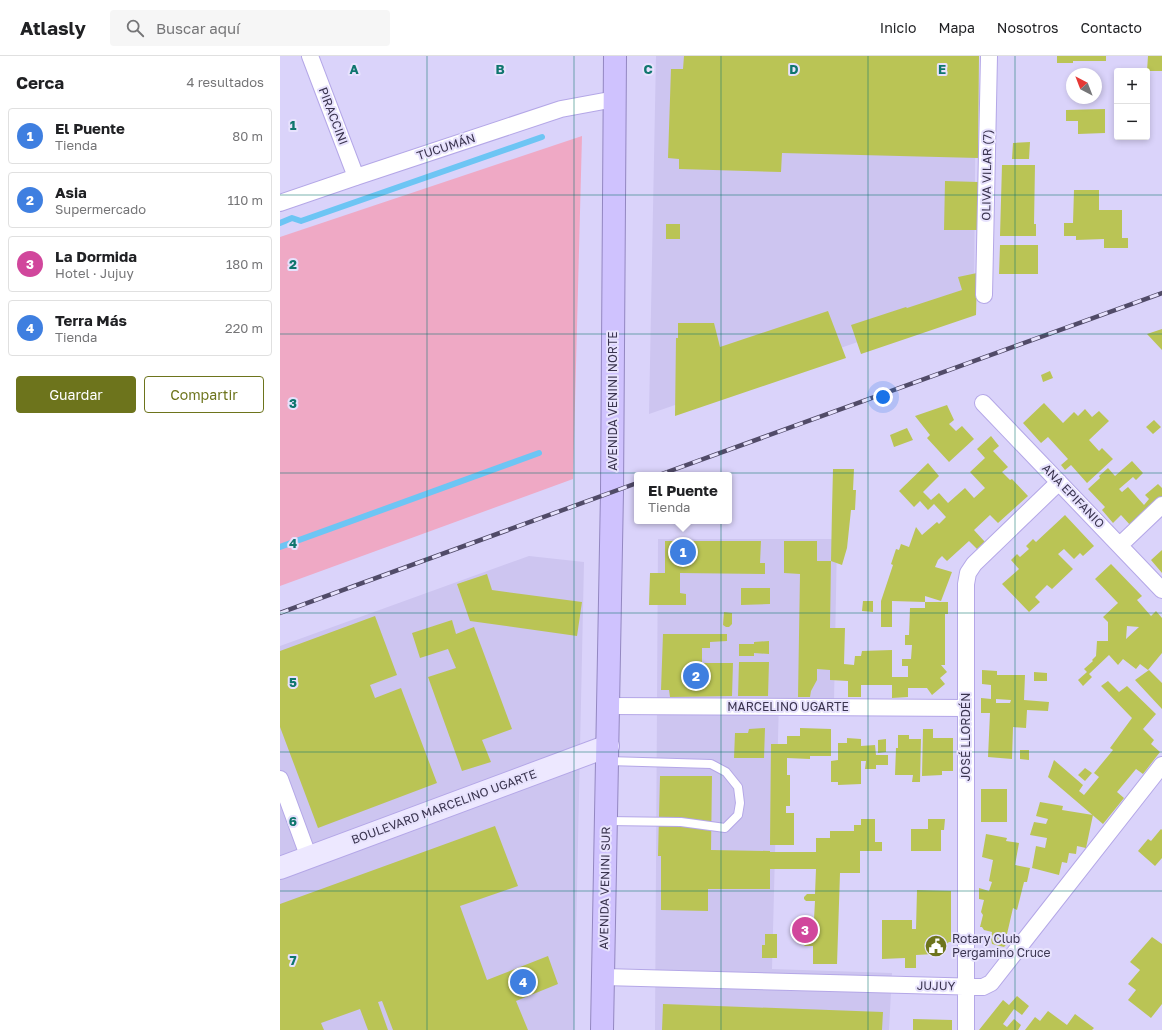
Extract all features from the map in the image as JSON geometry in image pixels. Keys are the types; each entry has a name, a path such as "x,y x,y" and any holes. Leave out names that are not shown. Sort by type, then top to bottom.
{"highway":[{"name":"AVENIDA VENINI NORTE","path":"607,754 612,484 615,56"},
{"name":"AVENIDA VENINI SUR","path":"602,1030 607,754"}],"main road":[{"name":"BOULEVARD MARCELINO UGARTE","path":"280,868 607,754"}],"street":[{"name":"PIRACCINI","path":"310,56 356,176"},
{"name":"OLIVA VILAR (7)","path":"984,295 989,56"},
{"name":"TUCUMÁN","path":"280,203 356,176 561,109 614,99"},
{"name":"ANA EPIFANIO","path":"983,403 1162,590"},
{"name":"JOSÉ LLORDÉN","path":"966,1030 966,584 968,573 974,564 1059,482"},
{"path":"1120,545 1162,505"},
{"name":"MARCELINO UGARTE","path":"609,706 966,708"},
{"name":"JUJUY","path":"603,977 966,986 983,986 991,983 1162,765"},
{"path":"280,779 309,858"}],"lane":[{"path":"606,821 681,822 725,828 738,815 740,803 738,786 726,772 711,764 607,754"}],"shaded area":[{"path":"656,56 976,56 974,302 649,414"},
{"path":"582,136 573,479 280,586 280,237"},
{"path":"658,539 837,539 834,702 779,700 772,969 892,973 889,1030 655,1030"},
{"path":"529,556 584,562 574,1030 280,1030 280,646"}],"building":[{"path":"684,56 979,56 978,158 782,153 781,172 679,169 679,159 668,158 671,69 683,69"},
{"path":"1057,56 1106,56 1106,61 1073,61 1073,63 1057,63"},
{"path":"1148,56 1162,56 1162,71 1150,71 1150,68 1147,68"},
{"path":"1105,109 1105,133 1078,134 1078,121 1066,121 1066,110"},
{"path":"1030,142 1029,159 1012,159 1013,143"},
{"path":"1002,165 1035,165 1034,224 1036,224 1036,236 1000,236"},
{"path":"945,181 978,182 978,230 944,230"},
{"path":"1074,190 1099,190 1099,210 1122,210 1122,238 1128,238 1128,248 1104,248 1104,239 1076,240 1076,236 1064,236 1064,223 1073,223"},
{"path":"666,224 680,224 680,239 666,239"},
{"path":"1000,245 1038,245 1038,274 999,274"},
{"path":"977,273 976,315 861,354 851,325 962,290 958,277"},
{"path":"828,311 846,358 675,416 676,338 678,338 678,323 714,323 720,347"},
{"path":"1162,329 1162,350 1147,334"},
{"path":"1050,371 1053,378 1043,382 1041,375"},
{"path":"1044,403 1063,423 1074,412 1078,416 1085,409 1092,417 1099,411 1109,421 1089,440 1099,451 1102,448 1113,459 1087,483 1071,465 1065,470 1061,465 1068,459 1048,437 1041,443 1023,423"},
{"path":"947,405 954,420 949,424 956,431 962,426 974,439 949,462 927,438 930,435 915,416"},
{"path":"1154,420 1161,427 1153,434 1146,427"},
{"path":"907,428 913,440 894,447 890,435"},
{"path":"991,436 999,446 993,451 1008,467 1002,472 1010,480 1012,479 1028,496 998,523 990,515 974,530 985,542 977,549 969,541 947,561 942,556 938,560 935,567 952,572 941,601 925,596 925,602 892,601 892,627 881,627 881,601 893,565 891,564 896,549 899,550 901,544 909,547 916,527 922,535 937,522 939,524 946,517 934,504 928,510 920,501 914,507 899,491 928,463 939,476 923,492 931,500 939,493 948,503 965,488 974,498 985,488 970,472 985,458 977,449"},
{"path":"1132,461 1143,473 1136,480 1133,477 1119,489 1122,492 1128,487 1144,505 1149,499 1145,495 1158,484 1162,488 1162,496 1131,526 1121,515 1113,523 1102,510 1105,507 1088,489 1108,468 1115,476"},
{"path":"833,469 854,469 853,490 856,490 855,510 851,510 847,548 842,565 831,561"},
{"path":"1065,515 1094,546 1083,556 1080,553 1074,559 1064,549 1058,554 1073,569 1052,589 1047,585 1035,597 1040,602 1029,612 1002,584 1019,569 1011,560 1017,554 1020,557 1029,549 1026,546 1033,539 1036,542"},
{"path":"665,541 761,541 760,563 765,563 765,574 680,573 680,593 686,594 686,605 649,605 650,573 665,573"},
{"path":"784,541 817,541 817,561 831,561 830,628 845,628 844,664 854,665 855,656 861,656 862,651 892,650 892,677 908,677 908,666 902,666 902,659 911,659 912,645 905,645 905,635 909,635 910,608 925,608 925,602 948,602 948,614 945,614 945,665 941,665 947,672 940,678 945,684 932,695 927,688 908,688 908,697 892,698 892,685 861,685 861,697 848,697 848,681 830,680 830,670 817,669 817,680 811,691 810,697 798,697 800,574 784,573"},
{"path":"1162,550 1162,573 1151,560"},
{"path":"1111,564 1142,596 1137,600 1151,616 1156,611 1162,618 1162,653 1148,670 1140,664 1136,669 1123,659 1118,665 1109,655 1089,674 1092,677 1083,686 1078,680 1087,672 1084,669 1096,656 1097,641 1108,641 1108,622 1103,617 1118,603 1095,579","holes":["1127,626 1139,627 1126,639"]},
{"path":"487,574 492,590 582,602 577,636 470,621 457,584"},
{"path":"741,588 770,588 770,604 741,605"},
{"path":"863,601 873,601 873,612 862,611"},
{"path":"724,612 732,613 732,624 729,627 723,625"},
{"path":"375,616 397,675 370,685 375,698 401,688 437,783 318,828 280,727 280,651"},
{"path":"452,620 456,634 474,627 512,729 482,740 491,762 462,771 428,677 456,668 448,649 420,658 412,633"},
{"path":"663,634 727,634 727,641 710,642 710,648 702,648 702,663 733,663 732,696 670,697 669,690 661,690"},
{"path":"769,641 769,654 754,653 754,656 739,656 739,644 754,644 754,642"},
{"path":"739,662 769,662 768,696 738,696"},
{"path":"982,670 997,671 997,675 1025,675 1024,700 1049,702 1048,711 1027,710 1026,728 1013,727 1012,759 988,757 990,713 981,713 981,698 991,699 991,685 982,684","holes":["996,699 1011,700 1010,703 996,703"]},
{"path":"1149,670 1162,683 1162,709 1135,680"},
{"path":"1034,672 1047,673 1047,681 1034,681"},
{"path":"1108,681 1119,692 1127,686 1156,714 1143,729 1154,740 1151,744 1160,752 1143,774 1136,769 1117,792 1124,798 1103,824 1048,777 1054,760 1083,785 1079,791 1084,795 1099,777 1094,773 1113,750 1110,748 1132,718 1101,686"},
{"path":"765,728 764,758 734,758 735,733 748,733 749,729"},
{"path":"800,728 831,729 831,756 810,756 810,759 787,758 787,775 790,775 790,806 786,806 786,813 794,813 794,845 770,845 771,744 787,744 787,736 800,736"},
{"path":"923,729 933,729 933,738 953,738 953,771 942,771 942,775 922,776"},
{"path":"898,735 909,735 909,739 921,739 920,782 912,782 913,775 895,775"},
{"path":"847,738 861,739 861,746 875,745 876,755 888,755 888,765 876,765 876,769 865,769 866,761 861,761 861,784 838,785 838,782 831,782 831,761 838,760 838,743 847,743"},
{"path":"886,739 886,752 878,753 878,740"},
{"path":"1020,750 1029,750 1029,760 1020,759"},
{"path":"1085,768 1092,773 1085,781 1078,775"},
{"path":"660,776 712,776 711,850 816,852 816,838 830,838 830,831 854,831 854,825 861,825 861,819 875,819 875,842 882,842 882,851 860,851 860,873 840,873 837,964 813,964 813,946 805,946 802,943 805,938 813,938 815,901 806,901 804,897 807,894 815,894 816,869 770,869 770,889 708,889 708,911 661,910 661,856 658,856"},
{"path":"981,789 1007,789 1007,822 981,822"},
{"path":"1040,802 1063,806 1062,810 1093,815 1086,848 1077,846 1076,854 1069,853 1067,863 1062,862 1059,875 1032,868 1036,846 1045,848 1047,838 1030,835 1034,822 1046,824 1048,819 1036,816"},
{"path":"928,819 945,819 944,830 941,830 941,851 911,851 911,829 928,829"},
{"path":"495,826 518,886 460,906 487,980 548,956 558,984 516,1001 528,1030 393,1030 382,1001 378,1002 388,1030 368,1030 360,1009 321,1023 324,1030 280,1030 280,904"},
{"path":"1161,829 1162,858 1155,866 1138,851 1148,839 1151,841"},
{"path":"986,834 1007,838 1006,841 1019,843 1015,865 1030,868 1027,882 1024,882 1017,910 1013,908 1007,934 1014,936 1004,947 992,944 992,932 984,930 980,927 983,915 981,912 984,900 979,899 979,888 989,891 992,882 989,881 993,860 982,857"},
{"path":"917,890 951,891 951,942 934,954 916,955 916,968 905,968 905,958 882,959 882,920 912,920 912,929 916,929"},
{"path":"765,934 777,934 777,958 762,958 762,945 765,945"},
{"path":"1152,937 1162,944 1162,1004 1151,1018 1128,1000 1136,990 1128,984 1140,970 1130,962"},
{"path":"1017,996 1029,1006 1022,1015 1014,1009 1003,1024 1007,1027 1014,1019 1021,1025 1018,1030 979,1030 1003,1000 1009,1005"},
{"path":"663,1004 883,1012 882,1030 662,1030"},
{"path":"1048,1011 1067,1025 1075,1014 1094,1028 1092,1030 1025,1030 1035,1017 1040,1021"},
{"path":"913,1019 952,1020 952,1030 913,1030"}],"waterway":[{"path":"280,223 292,218 301,221 542,137"},
{"path":"280,547 539,453"}],"railway":[{"path":"667,472 1162,293"},
{"path":"280,613 634,484"}],"place":[{"name":"El Puente","path":"683,552"},
{"name":"Asia","path":"696,676"},
{"name":"La Dormida","path":"805,930"},
{"name":"Rotary Club Pergamino Cruce","path":"936,946"},
{"name":"Terra Más","path":"523,982"}]}
